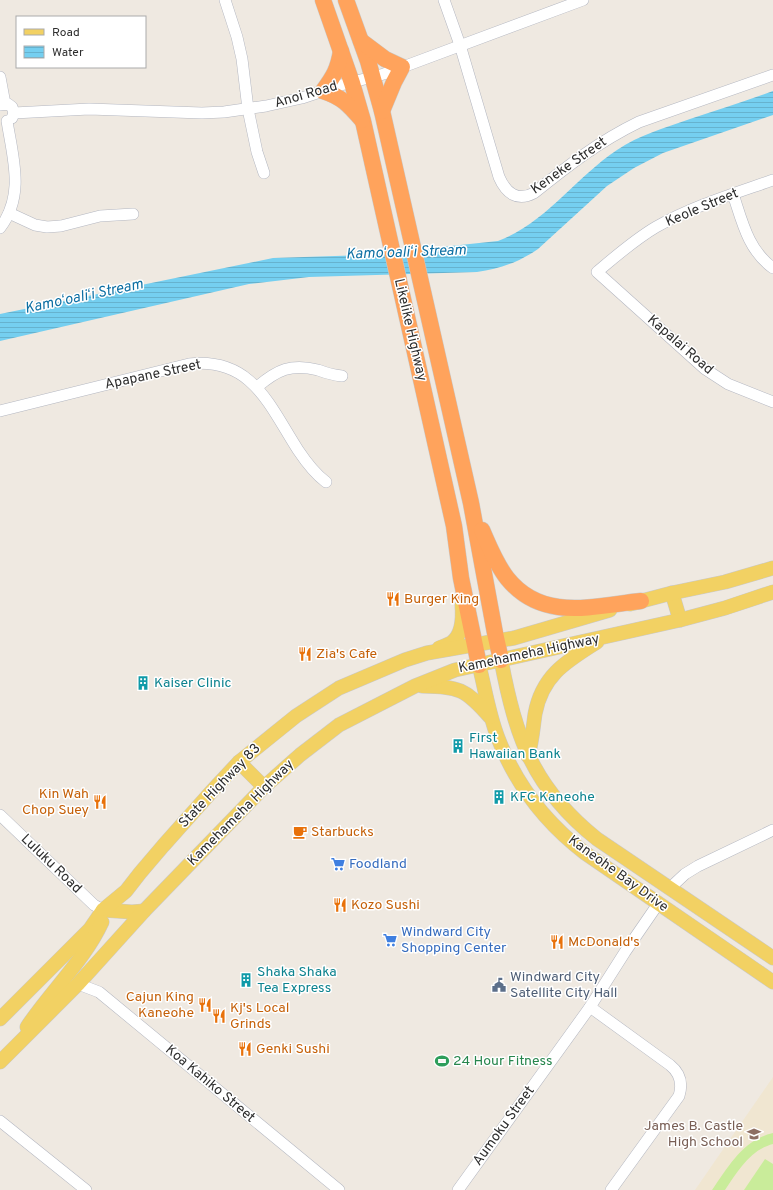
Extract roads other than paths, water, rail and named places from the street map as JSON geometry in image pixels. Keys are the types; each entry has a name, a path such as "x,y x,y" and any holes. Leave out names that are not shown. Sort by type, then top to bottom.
{"highway":[{"name":"Likelike Highway","path":"323,0 352,83 363,121 454,526 461,578 476,644 479,665"},
{"name":"Likelike Highway","path":"346,0 373,77 382,111 472,508 501,660"},
{"path":"361,41 384,59 402,67 382,111"},
{"path":"341,51 339,64 335,75 323,91 344,101 363,121"},
{"path":"472,508 502,569 513,585 533,600 554,607 572,609 641,601"}],"main road":[{"name":"Kamehameha Highway","path":"497,642 641,601 725,582 773,568"},
{"path":"427,653 452,643 460,630 463,620 461,578"},
{"name":"Kamehameha Highway","path":"0,1062 78,984 144,911 264,787 300,755 339,725 415,686 455,670 680,620 725,608 773,592"},
{"path":"672,593 680,620"},
{"path":"528,756 537,705 545,685 559,668 568,660 604,637"},
{"name":"State Highway 83","path":"0,1019 90,929 103,910 126,891 179,828 239,762 296,716 339,688 405,660 427,653 476,644 497,642"},
{"name":"Kaneohe Bay Drive","path":"501,660 513,714 528,756 541,779 572,818 597,839 773,958"},
{"name":"Kaneohe Bay Drive","path":"479,665 492,719 500,744 526,793 545,816 566,838 585,853 773,982"},
{"path":"415,686 450,688 462,692 477,702 492,719"},
{"path":"239,762 264,787"},
{"path":"658,904 670,888"},
{"path":"10,1052 39,1008 90,944 102,922 103,910 132,912 144,911"}],"street":[{"path":"225,0 242,58 248,109 257,152 264,173"},
{"name":"Keneke Street","path":"444,0 460,44 499,177 505,189 519,196 534,193 588,151 639,122 773,75"},
{"name":"Anoi Road","path":"7,118 89,109 202,113 248,109 302,98 402,67 460,44 583,0"},
{"path":"0,77 2,105 8,104 12,107 7,118 16,186 13,204 0,228"},
{"name":"Keole Street","path":"597,272 627,247 655,228 684,212 773,180"},
{"path":"733,194 753,248 765,262 773,268"},
{"path":"9,213 35,225 47,227 61,226 100,216 133,214"},
{"name":"Kapalai Road","path":"597,272 705,369 733,387 773,402"},
{"name":"Apapane Street","path":"0,411 189,364 219,364 245,377 257,387 311,468 326,482"},
{"path":"257,387 276,372 289,368 304,367 331,375 342,376"},
{"name":"Luluku Road","path":"0,814 94,905 103,910"},
{"path":"670,888 685,874 698,866 773,830"},
{"name":"Aumoku Street","path":"458,1190 590,1007 658,904"},
{"name":"Koa Kahiko Street","path":"78,984 99,992 339,1190"},
{"path":"590,1007 675,1069 681,1085 679,1096 611,1190"},
{"path":"0,1121 86,1190"}],"water":[{"name":"Kamoʻoaliʻi Stream","path":"773,91 773,115 663,153 634,168 607,186 538,249 524,258 501,267 477,272 309,277 249,284 0,341 0,314 273,258 366,255 498,241 515,233 546,212 602,161 625,145 662,129"}],"place":[{"name":"Burger King","path":"393,599"},
{"name":"Zia's Cafe","path":"305,654"},
{"name":"Kaiser Clinic","path":"143,683"},
{"name":"First Hawaiian Bank","path":"458,746"},
{"name":"KFC Kaneohe","path":"499,797"},
{"name":"Kin Wah Chop Suey","path":"100,802"},
{"name":"Starbucks","path":"300,832"},
{"name":"Foodland","path":"338,864"},
{"name":"Kozo Sushi","path":"340,905"},
{"name":"Windward City Shopping Center","path":"390,940"},
{"name":"McDonald's","path":"557,942"},
{"name":"Shaka Shaka Tea Express","path":"246,980"},
{"name":"Windward City Satellite City Hall","path":"499,985"},
{"name":"Cajun King Kaneohe","path":"205,1005"},
{"name":"Kj's Local Grinds","path":"219,1016"},
{"name":"Genki Sushi","path":"245,1049"},
{"name":"24 Hour Fitness","path":"442,1061"},
{"name":"James B. Castle High School","path":"754,1134"}]}
